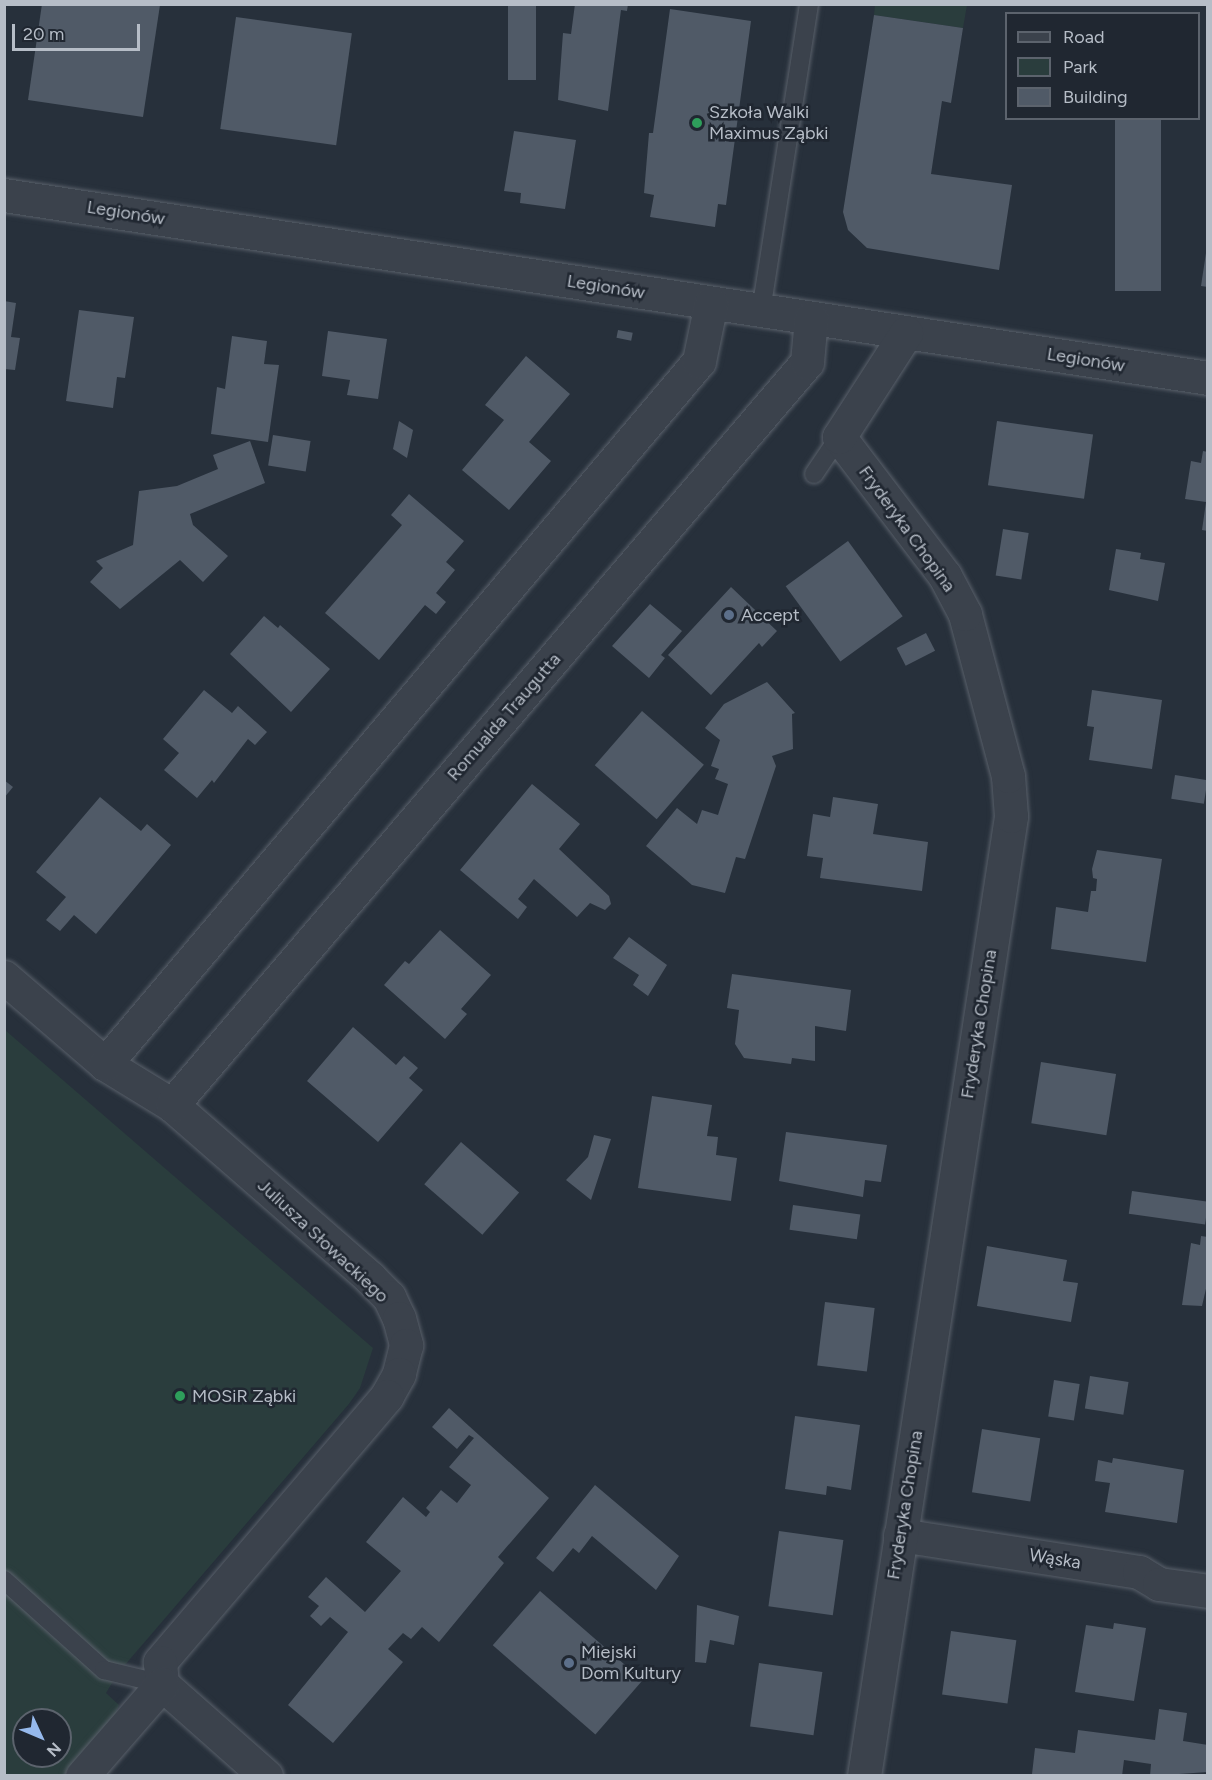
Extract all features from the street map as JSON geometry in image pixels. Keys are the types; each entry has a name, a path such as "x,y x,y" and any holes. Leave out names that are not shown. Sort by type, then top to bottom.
{"street":[{"name":"Legionów","path":"4,195 1208,378"},
{"path":"105,1064 699,361 711,303"},
{"name":"Romualda Traugutta","path":"172,1104 807,362 811,318"},
{"path":"839,437 906,333"},
{"name":"Fryderyka Chopina","path":"839,437 945,576 960,604 1010,794 1011,816 864,1776"},
{"name":"Juliusza Słowackiego","path":"4,977 105,1064 172,1104 389,1297 406,1345 399,1374 374,1414 160,1662 162,1684"},
{"name":"Wąska","path":"900,1535 1139,1572 1159,1584 1208,1591"},
{"path":"82,1776 162,1684 266,1776"}],"lane":[{"path":"761,311 809,4"},
{"path":"814,474 839,437"},
{"path":"4,1580 104,1670 162,1684"}],"green space":[{"path":"875,4 967,5 963,28 874,15"},
{"name":"MOSiR Ząbki","path":"5,1030 373,1348 360,1388 349,1404 118,1673 106,1693 119,1705 114,1718 72,1766 72,1708 12,1708 12,1768 70,1768 64,1775 5,1775"}],"building":[{"path":"42,4 160,5 143,117 28,100"},
{"path":"508,4 536,4 536,80 508,80"},
{"path":"575,4 628,4 627,11 621,10 608,111 558,100 563,33 571,34"},
{"path":"670,9 751,21 726,205 718,204 715,227 650,217 654,195 644,193 649,133 653,133"},
{"path":"874,15 963,28 951,103 942,101 931,174 1012,185 999,270 867,248 848,230 843,212"},
{"path":"236,17 352,33 336,145 220,129"},
{"path":"1115,120 1161,120 1161,291 1115,291"},
{"path":"514,131 576,140 565,209 520,203 521,193 504,191"},
{"path":"1206,253 1208,253 1208,287 1201,286"},
{"path":"4,301 16,303 11,337 20,338 15,370 4,369"},
{"path":"79,310 134,317 125,378 117,377 113,408 66,401"},
{"path":"618,330 633,333 631,341 616,338"},
{"path":"328,331 387,339 378,399 347,395 350,380 322,376"},
{"path":"232,336 267,341 264,364 279,365 268,442 211,434 217,387 225,389"},
{"path":"526,356 570,394 529,442 551,461 509,510 462,470 504,420 485,405"},
{"path":"399,421 413,430 407,458 393,449"},
{"path":"997,421 1093,434 1084,499 988,485"},
{"path":"273,435 311,441 306,472 268,466"},
{"path":"250,441 265,483 190,514 193,525 228,556 203,582 180,560 120,609 90,582 103,568 96,561 133,545 139,491 177,486 218,469 213,455"},
{"path":"1203,451 1208,452 1208,531 1202,530 1206,502 1185,499 1191,461 1201,463"},
{"path":"409,494 464,541 446,562 455,570 436,593 446,602 436,614 425,605 379,660 325,613 402,525 391,515"},
{"path":"1003,529 1029,533 1021,579 996,575"},
{"path":"848,541 903,616 840,661 786,586"},
{"path":"1116,549 1141,553 1140,559 1165,563 1158,601 1109,590"},
{"path":"731,587 777,631 762,647 759,643 711,695 668,655"},
{"path":"650,604 682,631 661,655 665,658 649,678 612,646"},
{"path":"264,616 278,628 280,625 330,669 291,712 230,654"},
{"path":"926,633 935,651 906,666 897,648"},
{"path":"767,682 795,713 792,714 793,749 772,756 776,766 745,859 736,857 725,893 692,885 646,846 677,808 697,824 702,810 718,815 728,784 715,779 719,769 711,766 720,740 705,728 724,704"},
{"path":"204,690 232,713 238,706 267,732 255,745 248,739 214,783 212,780 197,798 164,770 179,753 163,739"},
{"path":"1092,690 1162,700 1152,769 1089,760 1094,727 1087,726"},
{"path":"642,711 704,765 657,819 595,765"},
{"path":"1175,775 1208,780 1204,804 1171,799"},
{"path":"4,780 13,787 4,798"},
{"path":"532,784 580,824 559,849 609,896 611,904 605,910 590,903 577,917 534,879 518,899 527,907 518,919 460,870"},
{"path":"100,797 141,831 147,824 171,845 96,934 74,915 60,931 46,920 66,897 36,872"},
{"path":"833,797 878,804 873,834 928,842 922,891 820,878 823,858 807,856 813,814 830,817"},
{"path":"1097,850 1162,859 1146,962 1051,949 1056,907 1088,912 1091,891 1096,891 1097,879 1093,878 1092,869"},
{"path":"440,930 491,975 461,1009 467,1014 445,1039 384,985 405,961 409,964"},
{"path":"629,937 667,965 648,996 633,985 639,975 613,958"},
{"path":"732,974 851,990 846,1031 815,1026 815,1061 792,1058 791,1064 744,1058 735,1044 739,1010 727,1008"},
{"path":"353,1027 396,1065 404,1056 418,1068 409,1078 423,1090 378,1142 307,1081"},
{"path":"1041,1062 1116,1074 1106,1135 1031,1123"},
{"path":"652,1096 712,1105 707,1136 718,1137 716,1155 737,1158 731,1201 638,1188"},
{"path":"786,1132 887,1145 881,1182 865,1180 863,1197 779,1181"},
{"path":"594,1135 611,1139 591,1200 566,1180 588,1157"},
{"path":"461,1142 519,1193 482,1235 424,1184"},
{"path":"1132,1191 1208,1202 1205,1224 1129,1214"},
{"path":"793,1205 860,1214 857,1239 790,1230"},
{"path":"1201,1236 1208,1237 1208,1280 1202,1306 1182,1305 1191,1243 1200,1245"},
{"path":"987,1246 1067,1260 1063,1281 1078,1283 1071,1322 977,1306"},
{"path":"825,1302 875,1308 867,1372 817,1366"},
{"path":"1090,1376 1129,1382 1123,1415 1085,1409"},
{"path":"1054,1380 1080,1384 1074,1421 1048,1417"},
{"path":"449,1408 549,1498 498,1557 504,1563 439,1642 422,1627 411,1639 403,1633 388,1649 403,1662 333,1743 288,1705 348,1632 330,1617 321,1626 310,1616 319,1606 308,1597 326,1577 365,1612 401,1571 366,1542 403,1497 426,1517 430,1512 426,1508 441,1490 457,1503 471,1485 449,1467 474,1438 469,1435 457,1449 432,1427"},
{"path":"795,1416 860,1425 851,1490 827,1486 826,1495 785,1489"},
{"path":"982,1429 1040,1438 1030,1501 972,1492"},
{"path":"1113,1458 1184,1470 1177,1523 1105,1512 1110,1483 1095,1481 1098,1460 1112,1463"},
{"path":"595,1485 679,1556 656,1590 592,1536 579,1553 573,1548 553,1572 536,1558"},
{"path":"779,1531 843,1540 833,1615 768,1606"},
{"name":"Miejski Dom Kultury","path":"540,1591 643,1680 595,1735 493,1645"},
{"path":"697,1605 739,1616 734,1645 710,1640 706,1663 695,1662"},
{"path":"1114,1623 1146,1628 1134,1701 1075,1692 1086,1625 1113,1629"},
{"path":"951,1631 1016,1640 1007,1704 942,1694"},
{"path":"759,1663 822,1672 813,1735 750,1726"},
{"path":"1159,1709 1187,1713 1183,1741 1208,1745 1208,1772 1150,1776 1151,1764 1124,1760 1122,1776 1032,1774 1035,1748 1075,1753 1078,1730 1155,1740"}],"place":[{"name":"Szkoła Walki Maximus Ząbki","path":"697,123"},
{"name":"Accept","path":"729,615"},
{"name":"MOSiR Ząbki","path":"180,1396"},
{"name":"Miejski Dom Kultury","path":"569,1663"}]}
